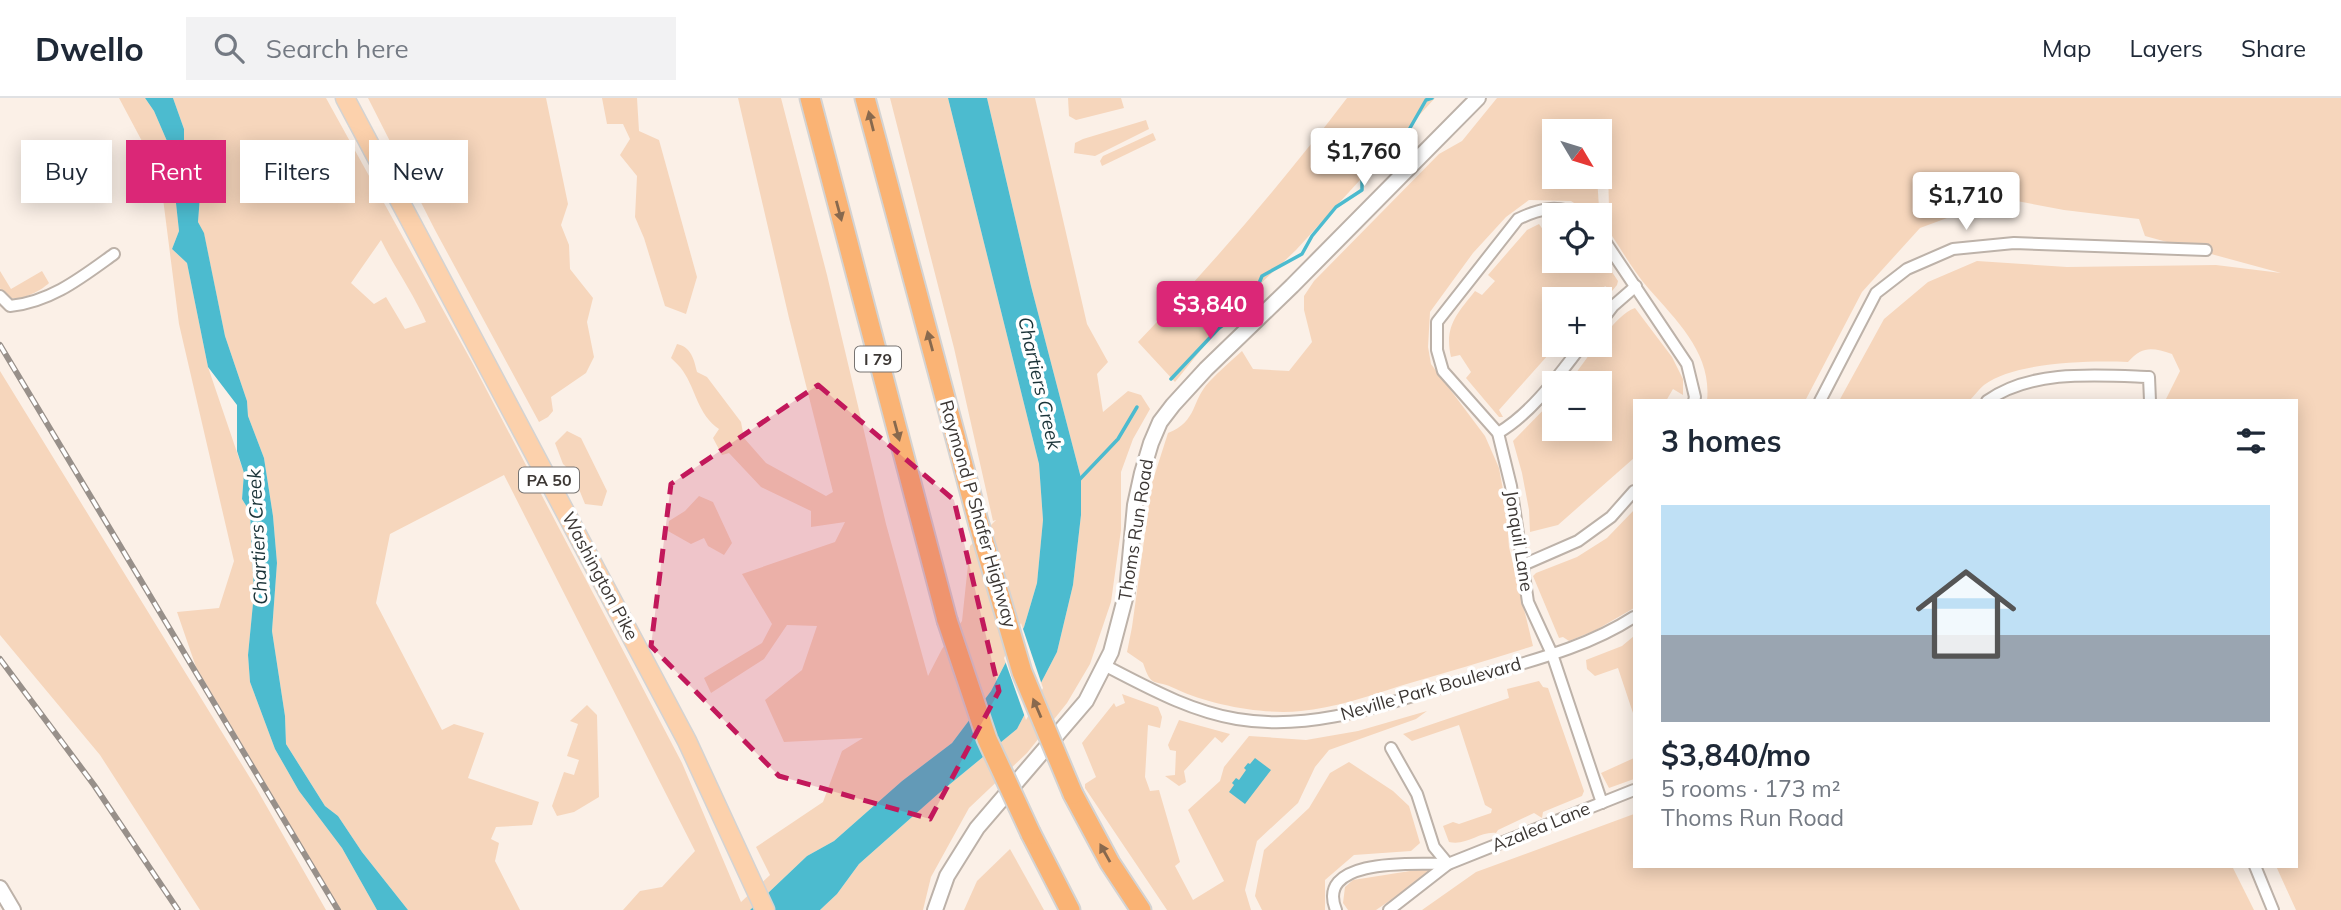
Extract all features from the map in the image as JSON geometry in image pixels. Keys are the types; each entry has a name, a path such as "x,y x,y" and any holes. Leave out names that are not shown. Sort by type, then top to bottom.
{"highway":[{"name":"I 79","path":"807,98 827,164 947,620 988,739 1031,834 1070,910"},
{"name":"Raymond P Shafer Highway","path":"865,98 979,525 1022,672 1073,794 1110,863 1141,910"}],"main road":[{"name":"Washington Pike","path":"345,98 687,741 765,910"}],"street":[{"name":"Thoms Run Road","path":"935,910 947,876 977,828 1023,771 1086,701 1104,665 1117,633 1127,591 1135,505 1142,473 1150,443 1160,422 1206,369 1478,98"},
{"name":"Jonquil Lane","path":"1542,210 1518,219 1437,322 1437,350 1443,371 1498,433 1511,486 1528,602 1552,654 1602,803"},
{"path":"1821,399 1876,293 1907,268 1953,249 2014,243 2206,250"},
{"path":"1612,251 1687,364 1694,399"},
{"path":"0,296 10,306 30,304 51,296 114,254"},
{"path":"1612,307 1636,286"},
{"path":"1498,433 1512,425 1572,357"},
{"path":"1991,399 2028,382 2068,377 2119,376 2150,377 2151,399"},
{"path":"1523,565 1578,541 1611,517 1633,492"},
{"name":"Neville Park Boulevard","path":"1104,665 1185,706 1237,719 1280,723 1341,717 1552,654 1582,645 1633,618"},
{"path":"1391,748 1417,794 1434,847 1448,864"},
{"name":"Azalea Lane","path":"1389,910 1448,864 1633,790"},
{"name":"Azalea Lane","path":"1336,910 1333,892 1340,879 1353,871 1394,864 1448,864"},
{"path":"2256,868 2273,910"},
{"path":"0,888 13,910"}],"highlighted area":[{"path":"818,385 954,500 999,691 930,819 779,776 651,646 671,484"}],"shaded area":[{"path":"119,98 145,98 167,140 141,140"},
{"path":"173,98 326,98 349,140 240,140 240,203 355,203 355,150 369,176 369,203 384,203 473,364 682,763 741,902 770,875 756,847 823,802 842,751 863,738 784,742 765,700 802,670 817,626 787,625 764,659 711,693 704,678 762,643 772,624 742,574 835,542 845,522 811,527 811,511 761,487 729,453 722,455 713,438 719,429 706,417 683,371 671,358 677,344 689,351 697,372 707,377 741,422 744,438 766,463 826,496 833,492 738,98 781,98 827,275 886,524 928,676 942,649 962,621 970,546 996,520 993,521 954,348 890,98 948,98 1039,464 1043,520 1037,583 1024,627 991,691 952,743 902,781 834,841 807,856 750,910 623,910 640,891 662,887 695,851 504,475 390,534 376,603 442,730 454,724 484,733 468,778 539,802 532,825 496,827 491,839 499,843 495,861 520,910 408,910 362,852 338,816 325,806 286,744 285,716 272,631 277,563 264,458 248,416 247,401 225,336 204,234 198,222 199,203 226,203 226,140 184,140 184,129","holes":["381,240 426,322 405,329 386,297 374,304 351,283"]},
{"path":"368,98 546,98 568,204 561,225 569,245 570,269 593,298 587,322 594,357 586,373 551,397 553,411 539,422 421,203 468,203 468,140 389,140"},
{"path":"602,98 637,98 639,131 659,140 697,277 686,314 665,306 635,217 637,176 620,155 630,139 623,124 607,124"},
{"path":"987,98 1035,98 1087,324 1108,362 1097,374 1103,412 1128,391 1141,395 1150,409 1133,439 1121,472 1121,530 1111,602 1090,664 1067,703 1027,753 969,808 931,877 923,910 820,910 837,894 859,864 1017,729 1057,652 1073,585 1081,515 1081,478 1031,286"},
{"path":"1068,98 1121,98 1124,108 1076,120 1069,116"},
{"path":"1347,98 1435,98 1296,250 1235,308 1175,382 1138,342 1246,223"},
{"path":"1497,98 2341,98 2341,910 2296,910 2277,868 2298,868 2298,399 2166,399 2180,371 2172,354 2148,349 2128,362 2074,362 2014,371 1984,385 1971,399 1840,399 1884,319 1928,282 1977,261 2067,267 2216,265 2281,273 2145,236 2139,219 2064,210 2001,198 1920,228 1862,292 1806,399 1707,399 1704,368 1691,340 1638,275 1612,236 1612,203 1609,203 1609,189 1612,189 1612,119 1542,119 1542,189 1598,189 1599,203 1529,200 1506,217 1473,253 1430,312 1428,347 1431,364 1485,436 1499,468 1506,506 1509,547 1533,646 1326,707 1286,712 1237,708 1155,682 1149,677 1143,663 1127,652 1152,483 1168,433 1185,423 1203,389 1242,351 1253,369 1289,371 1312,342 1304,310 1304,296 1314,281 1439,154 1462,141"},
{"path":"1146,120 1149,129 1095,156 1074,153 1075,143 1083,139"},
{"path":"1153,133 1156,140 1102,166 1100,161 1103,156"},
{"path":"164,203 176,203 179,231 172,249 187,263 208,367 244,473 242,499 250,512 254,593 248,655 250,682 275,749 299,791 342,848 377,910 341,910 196,667 177,612 219,608 234,561 179,324"},
{"path":"1539,224 1542,228 1542,273 1612,272 1618,281 1612,291 1612,287 1605,286 1542,287 1542,357 1546,357 1499,410 1503,417 1499,417 1466,378 1471,372 1460,355 1451,357 1449,337 1458,314 1475,291 1482,295 1495,281 1488,275 1527,230"},
{"path":"0,271 11,289 42,271 49,283 23,297 9,298 0,288"},
{"path":"1635,308 1672,357 1683,379 1683,395 1673,389 1667,399 1633,399 1633,459 1558,525 1530,532 1529,510 1513,441 1542,411 1542,441 1612,441 1612,371 1577,371 1588,357 1612,357 1612,326"},
{"path":"0,371 255,786 326,910 200,910 100,755 0,635"},
{"path":"567,431 581,438 607,491 602,506 585,504 572,472 563,464 555,443"},
{"path":"699,496 713,502 732,543 724,555 708,546 704,538 691,544 668,531 669,521 685,511"},
{"path":"1633,511 1633,609 1596,630 1569,641 1563,637 1559,638 1533,576 1577,557 1607,538"},
{"path":"1633,637 1633,713 1618,668 1595,676 1587,669 1586,660 1622,646"},
{"path":"1539,681 1543,687 1548,688 1584,791 1582,796 1543,812 1542,818 1534,813 1496,833 1484,834 1462,842 1449,842 1443,826 1453,822 1459,824 1491,813 1492,809 1485,805 1459,725 1412,741 1403,734 1509,698 1507,689"},
{"path":"1122,694 1158,707 1162,717 1160,728 1148,725 1145,777 1150,791 1159,790 1180,862 1175,866 1193,900 1224,881 1188,810 1220,781 1224,767 1249,736 1306,740 1358,731 1427,711 1416,719 1329,750 1315,767 1298,803 1257,841 1245,890 1251,910 1167,910 1085,788 1085,784 1096,777 1082,743 1114,703 1116,707 1125,703"},
{"path":"587,705 597,715 599,797 574,812 557,816 552,806 564,772 574,775 579,760 567,756 578,724 570,721"},
{"path":"1179,720 1230,734 1222,743 1215,737 1184,771 1186,782 1179,786 1165,776 1175,775 1176,751 1170,750 1168,745"},
{"path":"1633,758 1633,779 1609,788 1601,773"},
{"path":"1349,762 1393,791 1409,806 1420,843 1411,851 1354,855 1325,880 1325,910 1262,910 1255,896 1264,850 1309,808 1330,773"},
{"path":"1633,814 1633,868 2233,868 2254,910 1422,910 1476,872"},
{"path":"1010,849 1044,910 964,910 977,881"},
{"path":"1429,868 1429,874 1376,910 1348,910 1343,903 1345,887 1353,880"}],"water":[{"path":"145,98 173,98 184,129 184,140 167,140"},
{"name":"Chartiers Creek","path":"948,98 987,98 1031,286 1081,478 1081,515 1073,585 1057,652 1017,729 859,864 837,894 820,910 750,910 807,856 834,841 902,781 952,743 991,691 1024,627 1037,583 1043,520 1039,464"},
{"name":"Chartiers Creek","path":"176,203 199,203 198,222 204,233 225,336 247,401 248,416 264,458 277,563 272,631 285,716 286,744 325,806 338,816 362,852 408,910 377,910 342,848 299,791 275,749 250,682 248,655 254,593 250,512 242,499 244,473 237,451 237,405 208,367 187,263 172,249 179,231"},
{"path":"1255,758 1271,770 1245,804 1229,792 1234,785 1232,783 1236,778 1239,780 1246,770 1244,768"}],"pier":[{"path":"1021,623 1043,688 1026,720 1004,658"}],"waterway":[{"path":"1171,379 1219,328 1250,305 1262,276 1302,254 1312,236 1336,207 1362,190 1362,160 1402,142 1426,100 1432,98"},
{"path":"1080,479 1118,439 1137,407"}],"railway":[{"path":"0,345 338,910"},
{"path":"0,659 94,785 178,910"}]}
